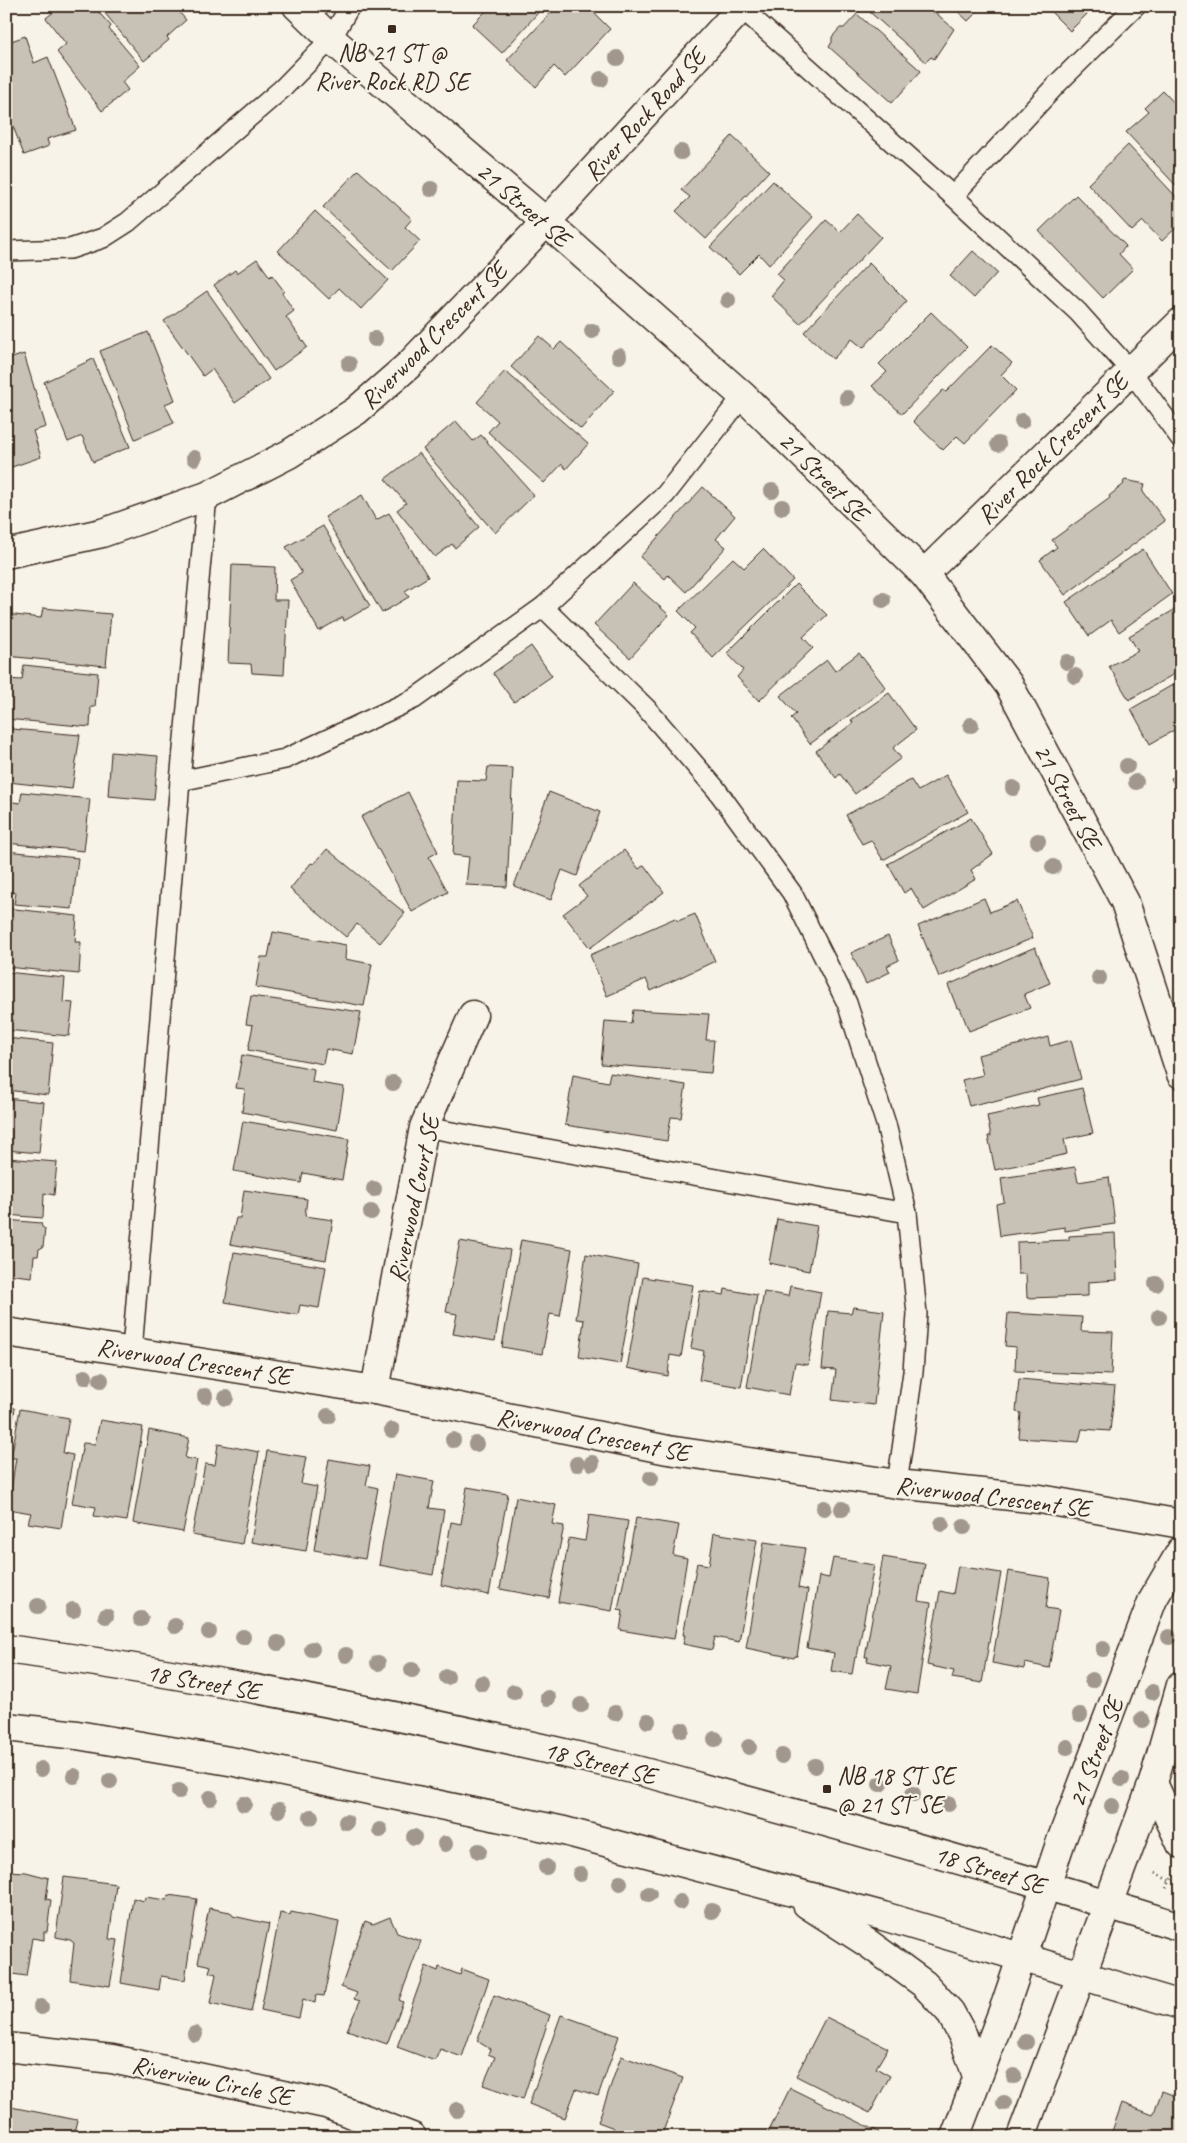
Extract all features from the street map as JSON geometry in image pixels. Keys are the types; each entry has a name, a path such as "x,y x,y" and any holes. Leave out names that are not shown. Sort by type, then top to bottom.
{"street":[{"name":"21 Street SE","path":"297,6 331,39 546,222 743,396 924,574 1009,685 1124,902 1181,1074"},
{"name":"River Rock Road SE","path":"546,222 741,7"},
{"name":"Riverwood Crescent SE","path":"6,554 102,533 207,496 289,454 356,411 410,364 546,222"},
{"name":"River Rock Crescent SE","path":"924,574 1181,322"},
{"name":"Riverwood Court SE","path":"375,1390 424,1127 473,1015"},
{"name":"Riverwood Crescent SE","path":"6,1332 132,1350 375,1390 668,1450 897,1484 1040,1500 1181,1524"},
{"name":"21 Street SE","path":"1020,1958 1153,1598 1181,1551"},
{"name":"18 Street SE","path":"6,1649 80,1659 394,1716 605,1762 872,1834 1181,1927"},
{"path":"1021,2137 1153,1783 1181,1685"},
{"path":"6,1727 78,1735 235,1762 564,1831 783,1889 1181,2004"},
{"path":"1153,1783 1179,1857"},
{"path":"783,1889 869,1944 924,1984 950,2012 963,2036 977,2076"},
{"path":"955,2137 1006,2003 1020,1958"},
{"name":"Riverview Circle SE","path":"6,2046 112,2059 326,2104 401,2134"}],"lane":[{"path":"6,252 70,249 103,238 128,222 283,88 331,39 350,6"},
{"path":"953,196 1058,83 1136,6"},
{"path":"741,7 953,196 1078,312 1130,370 1181,439"},
{"path":"180,781 285,759 414,699 543,607 665,495 743,396"},
{"path":"132,1350 180,781 207,496"},
{"path":"543,607 646,708 716,789 792,893 847,1003 886,1124 907,1213 917,1314 913,1372 897,1484"},
{"path":"424,1127 907,1213"}],"path":[{"path":"1162,1895 1170,1881 1179,1857"},
{"path":"1148,1868 1170,1881"}],"building":[{"path":"61,6 93,6 111,26 109,29 140,66 122,82 128,90 102,111 57,52 66,44 46,18"},
{"path":"99,6 174,6 186,20 167,37 169,40 144,61"},
{"path":"481,6 544,6 502,53 472,25 486,11"},
{"path":"557,6 587,6 610,29 565,77 554,66 536,87 507,60"},
{"path":"863,6 928,6 954,29 934,59 931,57 926,62"},
{"path":"952,6 983,6 968,21"},
{"path":"1045,6 1095,6 1070,31"},
{"path":"857,14 921,71 892,103 829,47 832,37 840,28 844,28"},
{"path":"25,36 34,63 48,57 76,130 47,139 49,146 24,155 6,108 6,43"},
{"path":"1163,91 1181,110 1181,191 1126,132 1149,112 1145,108"},
{"path":"732,136 769,171 706,239 676,211 690,197 681,190"},
{"path":"1128,145 1181,202 1181,223 1162,241 1143,221 1132,231 1088,184"},
{"path":"358,170 412,219 405,227 420,241 392,271 323,207"},
{"path":"773,181 813,217 769,265 759,254 739,274 710,247"},
{"path":"1076,195 1126,246 1119,254 1133,269 1103,298 1039,231"},
{"path":"315,211 388,280 361,309 339,288 329,299 278,251"},
{"path":"857,214 881,237 800,324 771,296 784,280 777,274 826,220 840,232"},
{"path":"973,251 997,273 974,298 950,276"},
{"path":"257,259 270,277 272,275 284,291 282,293 294,311 286,317 307,347 274,371 214,285 235,270 237,273"},
{"path":"869,263 907,301 863,348 852,339 833,359 804,332"},
{"path":"207,291 269,379 235,403 212,369 203,376 164,321"},
{"path":"931,312 967,347 902,414 872,386 887,372 879,364"},
{"path":"148,332 175,400 165,404 174,423 135,439 100,351"},
{"path":"539,336 554,349 561,342 614,391 581,429 511,367"},
{"path":"992,345 1012,363 1001,375 1016,390 965,443 957,436 943,450 913,421 943,390 946,392"},
{"path":"24,354 46,427 33,431 41,457 6,469 6,360"},
{"path":"93,359 130,447 93,462 82,436 68,442 44,382"},
{"path":"505,371 588,444 566,469 562,464 544,483 488,432 498,421 477,402"},
{"path":"456,421 473,441 481,435 534,495 495,533 423,449"},
{"path":"419,453 479,527 455,548 452,544 435,557 397,510 406,503 385,479"},
{"path":"1125,480 1145,484 1143,491 1165,521 1065,595 1040,560 1057,547 1052,540 1110,498 1109,496 1124,484"},
{"path":"703,487 735,516 716,539 726,547 686,592 668,575 665,579 640,557"},
{"path":"362,495 376,520 389,513 428,577 405,591 409,597 382,613 325,517"},
{"path":"323,526 370,606 344,621 343,617 319,631 290,580 302,573 286,547"},
{"path":"763,549 793,580 713,658 690,633 695,628 678,611 733,558 744,568"},
{"path":"1143,549 1172,594 1119,632 1111,620 1089,636 1066,602"},
{"path":"232,565 275,567 274,600 288,600 284,675 252,673 251,664 228,663"},
{"path":"633,583 669,615 630,658 594,625"},
{"path":"796,584 827,615 803,637 813,648 759,701 737,677 743,670 727,653"},
{"path":"1181,606 1181,670 1129,700 1109,666 1138,651 1129,636"},
{"path":"43,608 111,614 106,666 6,656 6,614 41,618"},
{"path":"531,646 552,676 514,702 493,673"},
{"path":"859,653 886,688 810,744 791,718 796,714 780,696 827,660 835,671"},
{"path":"24,665 98,673 95,707 91,707 90,727 6,719 6,679 22,680"},
{"path":"1181,680 1181,739 1176,729 1150,744 1131,709"},
{"path":"889,693 916,730 893,748 901,758 855,794 840,774 836,778 816,751 853,723 851,720"},
{"path":"6,726 12,727 12,729 80,735 72,789 8,782 10,767 6,767"},
{"path":"111,752 158,756 154,800 108,796"},
{"path":"488,767 513,768 507,887 466,885 469,857 453,855 457,780 486,781"},
{"path":"1181,774 1181,800 1171,778"},
{"path":"946,775 968,812 883,860 871,840 862,844 846,815 911,780 918,791"},
{"path":"22,792 90,799 84,851 6,843 6,801 20,803"},
{"path":"408,792 438,852 429,857 448,892 412,912 361,817"},
{"path":"549,792 600,812 577,876 562,870 551,900 514,886"},
{"path":"971,818 993,854 971,870 976,879 924,910 911,888 904,893 888,864"},
{"path":"327,849 405,913 380,943 357,924 346,937 290,889 311,863 314,864"},
{"path":"624,850 639,869 644,865 664,892 590,948 563,914 587,896 579,886"},
{"path":"6,851 78,858 72,909 14,904 16,893 6,892"},
{"path":"984,898 990,912 1017,901 1033,938 939,977 918,926"},
{"path":"6,908 77,916 75,942 81,942 79,974 6,967"},
{"path":"695,914 715,961 651,991 646,979 607,996 590,955 675,918 678,921"},
{"path":"273,932 346,945 345,959 372,964 364,1006 256,987 261,957 268,957"},
{"path":"888,936 899,960 887,966 890,972 866,984 851,953"},
{"path":"1035,947 1050,983 1024,994 1030,1008 969,1031 948,985"},
{"path":"6,972 65,978 63,1002 73,1003 69,1036 6,1030"},
{"path":"251,996 361,1012 353,1054 326,1049 323,1064 248,1050 253,1025 246,1024"},
{"path":"633,1010 709,1014 706,1040 714,1040 711,1073 601,1064 605,1021 631,1023"},
{"path":"1048,1037 1050,1046 1071,1040 1081,1079 990,1103 990,1101 969,1106 962,1080 983,1075 978,1055"},
{"path":"6,1038 53,1043 48,1095 6,1090"},
{"path":"242,1055 314,1069 312,1082 344,1087 337,1130 242,1112 245,1089 236,1088"},
{"path":"610,1073 686,1085 681,1118 671,1117 667,1141 565,1125 573,1075 608,1082"},
{"path":"1082,1088 1093,1133 1064,1139 1067,1154 995,1170 988,1136 991,1136 987,1116 1039,1105 1037,1098"},
{"path":"6,1098 44,1102 39,1153 6,1150"},
{"path":"243,1121 349,1139 342,1180 303,1173 301,1183 234,1171"},
{"path":"6,1158 57,1162 54,1195 44,1193 43,1218 6,1215"},
{"path":"1075,1167 1078,1182 1109,1177 1115,1224 1065,1231 1065,1227 1000,1236 996,1204 1004,1202 1001,1178"},
{"path":"244,1190 307,1199 305,1216 333,1220 326,1260 230,1244 236,1218 240,1218"},
{"path":"777,1219 817,1226 809,1271 769,1263"},
{"path":"6,1220 41,1223 45,1229 43,1247 39,1249 38,1256 34,1256 32,1277 6,1274"},
{"path":"1115,1233 1117,1280 1088,1282 1088,1296 1027,1298 1026,1274 1018,1274 1017,1242 1069,1240 1069,1236"},
{"path":"521,1240 572,1249 560,1316 550,1314 542,1354 502,1347"},
{"path":"460,1241 510,1250 495,1341 453,1334 457,1314 446,1312"},
{"path":"234,1252 326,1267 319,1308 300,1305 298,1315 225,1302"},
{"path":"586,1254 638,1264 620,1364 579,1357 584,1320 576,1319"},
{"path":"643,1277 693,1285 681,1357 670,1355 668,1376 627,1368"},
{"path":"790,1286 821,1292 808,1365 795,1363 789,1395 747,1387 764,1292 788,1296"},
{"path":"725,1289 757,1295 741,1387 699,1380 704,1351 691,1348 700,1291 724,1295"},
{"path":"853,1307 884,1311 874,1405 832,1400 836,1370 822,1369 828,1311 851,1313"},
{"path":"1008,1313 1082,1317 1081,1331 1113,1332 1111,1375 1015,1371 1016,1347 1005,1346"},
{"path":"1019,1379 1115,1387 1110,1431 1082,1429 1079,1442 1019,1438 1021,1413 1016,1412"},
{"path":"6,1406 15,1408 6,1461"},
{"path":"20,1409 69,1418 63,1453 73,1455 61,1528 28,1523 31,1513 8,1509 16,1458 11,1458"},
{"path":"100,1420 143,1427 127,1521 94,1516 96,1507 72,1503 83,1443 95,1444"},
{"path":"149,1430 189,1438 185,1458 197,1460 183,1532 133,1523"},
{"path":"218,1444 259,1452 242,1544 192,1535 205,1464 215,1465"},
{"path":"267,1451 306,1457 301,1484 317,1487 306,1551 251,1542"},
{"path":"329,1459 370,1466 366,1485 378,1488 365,1559 314,1550"},
{"path":"395,1474 434,1481 429,1508 444,1510 433,1575 379,1565"},
{"path":"467,1487 508,1494 489,1595 441,1585 451,1522 461,1524"},
{"path":"516,1497 556,1505 552,1524 564,1526 549,1598 500,1589"},
{"path":"589,1515 628,1521 612,1611 558,1602 569,1538 585,1541"},
{"path":"636,1518 679,1525 673,1555 687,1558 674,1639 620,1630 623,1611 618,1610"},
{"path":"714,1533 757,1540 739,1642 715,1637 712,1650 683,1644 685,1635 683,1635 697,1563 709,1565"},
{"path":"764,1542 805,1548 798,1588 808,1590 797,1656 794,1658 746,1648"},
{"path":"883,1557 925,1564 918,1601 931,1603 917,1694 886,1689 891,1666 867,1661 868,1657 865,1657"},
{"path":"833,1558 874,1565 857,1657 855,1657 852,1674 831,1671 834,1653 807,1648 819,1576 829,1578"},
{"path":"958,1566 1001,1573 982,1683 952,1678 954,1671 927,1665 940,1591 953,1594"},
{"path":"1008,1571 1050,1578 1046,1608 1059,1610 1049,1668 1025,1663 1024,1669 992,1663"},
{"path":"6,1871 26,1872 49,1878 46,1899 51,1900 47,1932 44,1932 44,1940 32,1938 26,1976 6,1973"},
{"path":"64,1877 116,1884 109,1939 118,1940 110,1986 70,1980 74,1943 70,1940 56,1937"},
{"path":"168,1895 197,1899 185,1980 161,1976 159,1990 121,1983 133,1898 144,1901 145,1897 167,1900"},
{"path":"209,1908 230,1912 233,1916 269,1924 251,2012 210,2003 216,1974 209,1972 211,1966 198,1963"},
{"path":"291,1912 339,1922 324,1996 316,1995 315,2003 303,1999 299,2018 261,2010 280,1913 290,1915"},
{"path":"390,1917 397,1933 421,1941 399,2000 403,2002 387,2044 347,2030 360,2001 354,1999 357,1993 341,1987 365,1921 373,1924"},
{"path":"426,1966 438,1971 439,1967 460,1975 462,1969 489,1979 462,2057 440,2049 435,2061 397,2047"},
{"path":"494,1995 550,2015 523,2099 483,2085 495,2057 488,2054 490,2049 477,2041"},
{"path":"561,2015 619,2036 598,2096 576,2089 565,2118 529,2104"},
{"path":"826,2017 888,2048 876,2068 890,2076 870,2113 796,2076"},
{"path":"621,2056 683,2078 661,2137 619,2137 611,2133 614,2128 598,2122"},
{"path":"790,2088 879,2132 876,2137 766,2137"},
{"path":"1162,2091 1181,2098 1181,2137 1110,2137 1122,2103 1153,2115"},
{"path":"6,2106 77,2120 73,2137 6,2137"}],"place":[{"name":"NB 21 ST @ River Rock RD SE","path":"392,29"},
{"name":"NB 18 ST SE @ 21 ST SE","path":"827,1789"}]}
